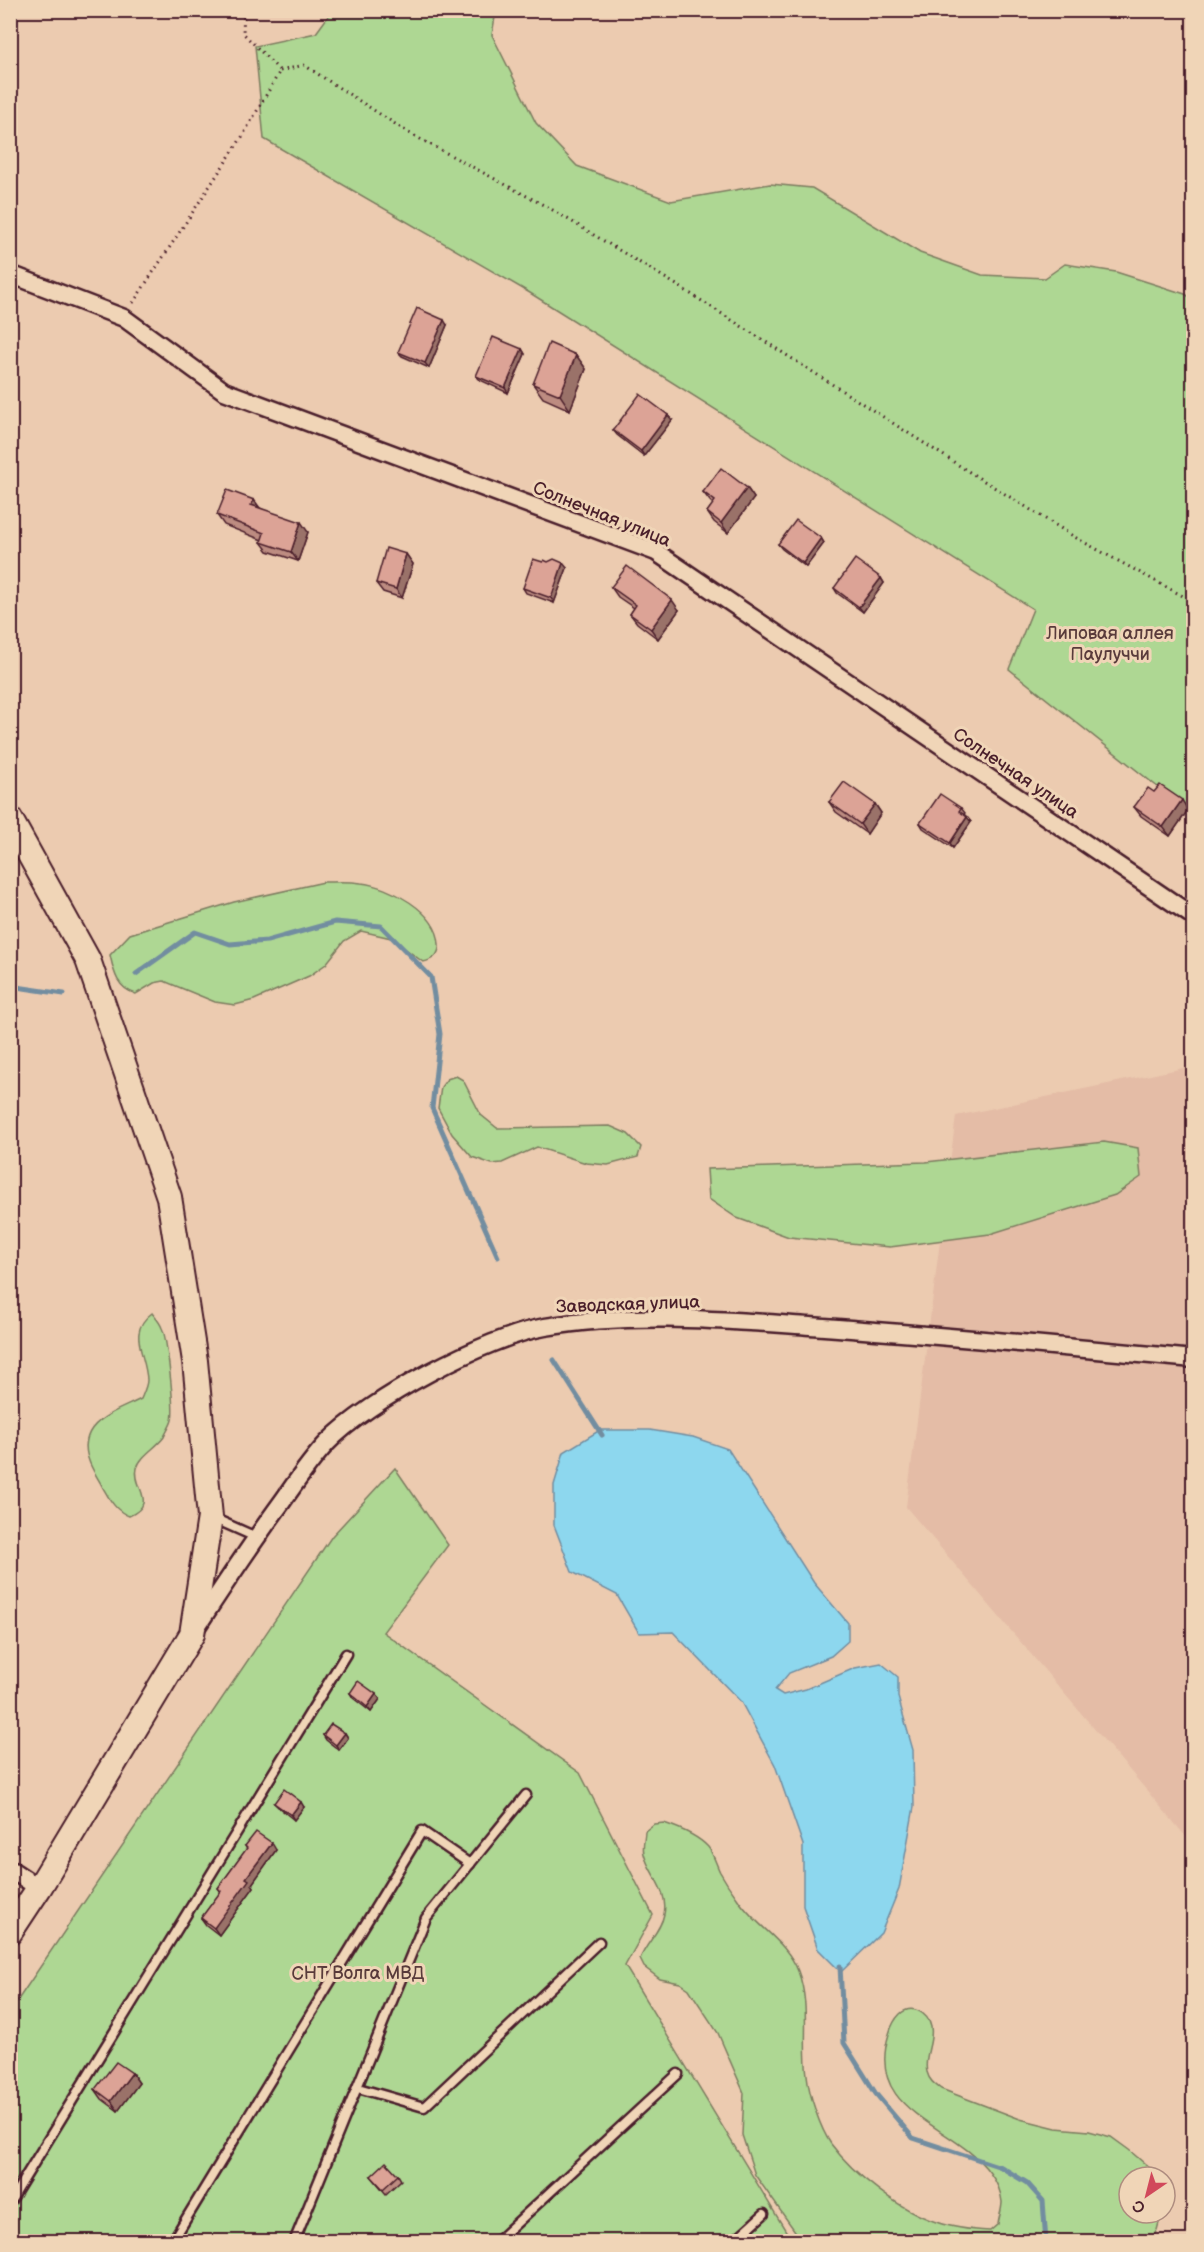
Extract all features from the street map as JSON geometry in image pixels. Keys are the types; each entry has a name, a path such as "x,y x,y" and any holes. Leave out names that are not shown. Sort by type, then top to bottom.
{"street":[{"name":"Солнечная улица","path":"10,274 124,318 224,391 656,552 1194,916"},
{"path":"10,819 88,960 169,1197 195,1361 210,1517 192,1634 39,1888 10,1932"},
{"name":"Заводская улица","path":"192,1634 256,1537 327,1442 362,1414 408,1385 501,1340 542,1328 589,1321 710,1320 924,1334 1194,1359"},
{"path":"10,1869 39,1888"}],"lane":[{"path":"210,1517 256,1537"},
{"path":"10,2202 346,1654"},
{"path":"294,2241 426,1918 526,1795"},
{"path":"172,2241 422,1831 470,1864"},
{"path":"358,2088 424,2107 598,1942"},
{"path":"496,2241 678,2074"},
{"path":"733,2241 764,2214"}],"path":[{"path":"244,10 243,33 280,70"},
{"path":"124,318 242,137 280,70 304,65 409,133 551,209 680,287 953,462 1078,539 1194,602"}],"shaded area":[{"path":"1193,1066 1193,1845 906,1507 956,1116"}],"green space":[{"name":"Липовая аллея Паулуччи","path":"332,11 496,11 492,35 536,123 577,166 671,201 770,184 812,188 920,253 982,275 1045,278 1065,264 1116,272 1185,294 1193,299 1193,815 1009,669 1033,609 530,293 264,139 255,46 316,33"},
{"path":"324,882 372,885 410,902 430,921 436,932 439,944 437,954 423,962 391,938 361,931 344,941 326,964 309,976 254,1000 235,1005 215,1002 164,981 154,983 136,994 124,988 117,979 110,955 130,934 234,902"},
{"path":"456,1076 463,1080 481,1115 497,1128 610,1126 628,1134 641,1147 638,1157 608,1165 586,1163 537,1147 502,1163 492,1164 472,1157 452,1134 438,1108 441,1087 447,1079"},
{"path":"1104,1142 1138,1148 1141,1177 1115,1195 990,1234 890,1247 789,1237 737,1218 709,1199 707,1169 926,1162"},
{"path":"152,1313 164,1334 173,1414 164,1437 145,1456 137,1468 136,1475 142,1494 142,1506 129,1516 120,1511 110,1499 92,1468 86,1448 92,1428 109,1414 141,1399 147,1380 139,1344 140,1328 144,1320"},
{"name":"СНТ Волга МВД","path":"395,1468 448,1545 383,1632 580,1773 653,1915 625,1966 792,2241 11,2242 11,2010 332,1536"},
{"path":"664,1823 693,1835 704,1843 730,1889 744,1908 793,1960 804,1997 808,2083 816,2111 831,2144 865,2179 893,2200 936,2222 949,2226 990,2231 998,2224 1002,2202 998,2186 990,2173 956,2141 917,2115 900,2100 889,2082 885,2061 890,2031 900,2014 909,2009 919,2011 927,2018 932,2033 926,2061 927,2072 932,2082 941,2089 1020,2119 1056,2128 1089,2131 1111,2137 1146,2165 1117,2165 1117,2225 1158,2225 1152,2239 1149,2242 802,2241 755,2175 742,2135 744,2093 718,2033 689,1989 680,1983 660,1979 644,1967 640,1959 660,1926 665,1906 661,1890 644,1854 645,1831 654,1824"}],"water":[{"path":"600,1430 650,1430 693,1437 728,1449 814,1583 848,1623 848,1641 831,1656 789,1673 775,1690 783,1695 806,1689 855,1668 881,1663 898,1677 898,1697 913,1750 914,1807 899,1889 881,1933 841,1972 818,1949 803,1906 803,1845 775,1765 741,1702 673,1632 639,1633 617,1595 572,1572 554,1525 554,1485 564,1452"}],"building":[{"path":"417,308 444,320 425,363 398,352"},
{"path":"493,337 522,349 505,388 476,376"},
{"path":"549,343 576,355 560,395 533,384"},
{"path":"640,394 668,415 641,451 613,430"},
{"path":"721,468 747,488 721,523 707,512 715,501 703,492"},
{"path":"227,490 254,500 251,505 301,522 291,552 261,542 264,533 217,515"},
{"path":"796,520 821,538 803,563 778,544"},
{"path":"386,548 406,554 396,589 376,583"},
{"path":"533,559 548,562 554,559 563,563 551,598 523,588"},
{"path":"855,559 881,578 859,607 834,588"},
{"path":"627,566 672,600 651,629 630,614 636,605 611,587"},
{"path":"844,782 875,804 860,824 829,802"},
{"path":"1160,785 1182,800 1163,827 1134,807 1148,788 1154,792"},
{"path":"940,794 961,808 959,811 967,817 950,843 920,823"},
{"path":"358,1681 376,1694 367,1707 350,1693"},
{"path":"331,1724 345,1733 336,1745 323,1735"},
{"path":"284,1789 301,1802 291,1815 274,1803"},
{"path":"256,1832 272,1843 246,1878 249,1880 214,1928 201,1918 221,1891 218,1888"},
{"path":"116,2062 132,2073 111,2101 95,2089"},
{"path":"386,2162 398,2175 383,2189 371,2176"}],"waterway":[{"path":"136,974 195,932 230,944 267,941 335,922 381,926 431,977 440,1034 432,1108 498,1257"},
{"path":"10,986 64,994"},
{"path":"554,1360 602,1435"},
{"path":"840,1966 844,2043 876,2094 913,2138 1001,2167 1027,2183 1043,2201 1046,2242"}]}
